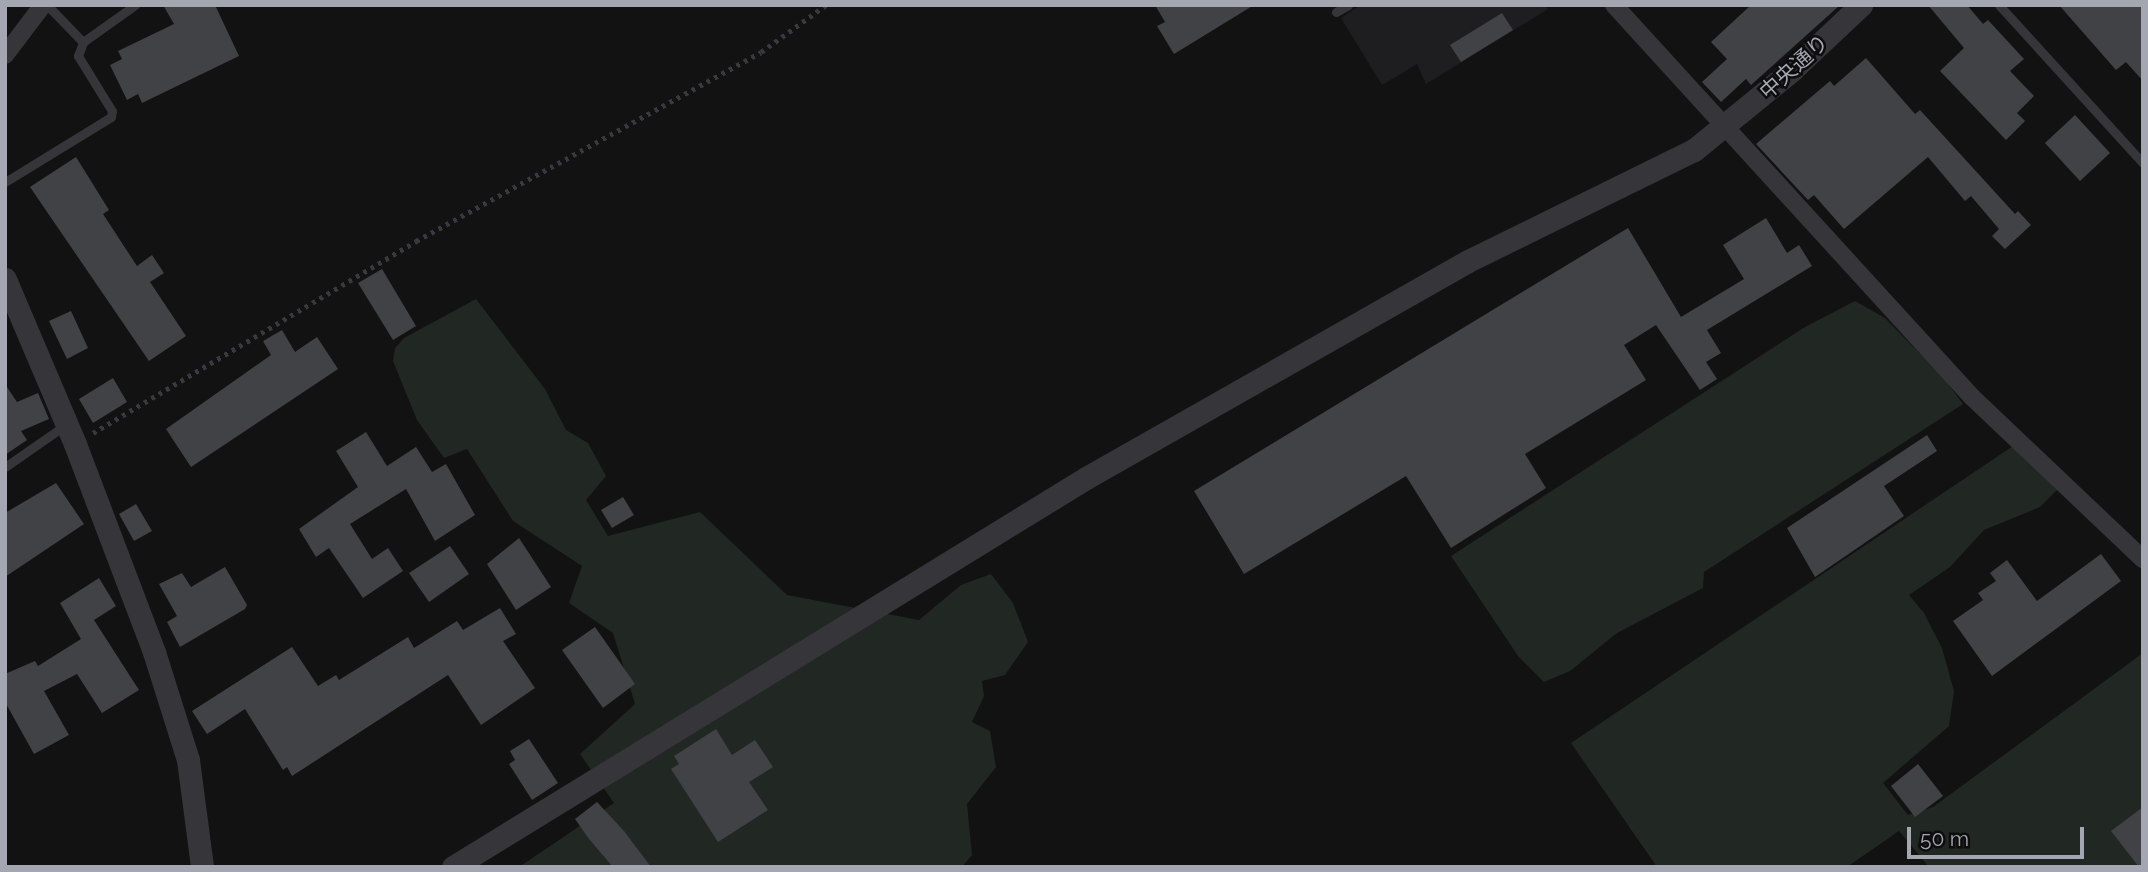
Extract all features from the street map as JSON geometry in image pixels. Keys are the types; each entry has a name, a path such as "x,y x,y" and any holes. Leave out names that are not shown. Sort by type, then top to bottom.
{"street":[{"path":"5,55 45,5"},
{"path":"1614,5 1972,397 2143,559"},
{"name":"中央通り","path":"453,867 1086,478 1466,262 1694,150 1726,128 1861,5"},
{"path":"5,279 71,434 153,652 188,761 202,867"}],"lane":[{"path":"45,5 83,42"},
{"path":"5,182 111,117 112,111 78,56 83,42 135,5"},
{"path":"1336,12 1348,5"},
{"path":"1999,5 2143,163"},
{"path":"5,467 71,434"}],"path":[{"path":"71,434 761,52 826,5"}],"shaded area":[{"path":"1361,5 1545,5 1548,9 1426,84 1417,64 1382,85 1341,18"},
{"path":"476,299 545,389 566,430 588,443 606,476 586,500 608,536 700,512 787,595 919,620 961,585 991,574 1013,603 1028,642 1005,675 982,681 984,696 972,722 990,731 996,767 967,804 972,855 962,867 519,867 614,803 580,754 635,704 613,633 569,603 582,566 513,521 467,449 444,458 417,420 393,361 395,348 404,338"},
{"path":"1855,301 1885,318 1943,377 1963,404 1704,572 1703,588 1617,633 1570,671 1544,682 1518,656 1451,556 1805,327"},
{"path":"2013,446 2059,488 2040,507 1984,530 1950,567 1909,595 1924,613 1942,648 1954,691 1949,726 1883,783 1908,815 1933,807 2143,653 2143,867 1929,867 1899,831 1847,867 1657,867 1571,743"}],"building":[{"path":"163,5 215,5 239,56 142,103 138,94 127,100 110,65 122,59 118,51 174,24"},
{"path":"1155,5 1254,5 1174,54 1157,26 1165,22"},
{"path":"1751,5 1840,5 1751,85 1746,79 1721,102 1702,82 1727,59 1711,42"},
{"path":"1928,5 1967,5 1983,24 1988,20 2024,59 2010,71 2034,96 2017,113 2025,121 2006,140 1940,71 1964,48"},
{"path":"2059,5 2143,5 2143,81 2126,62 2116,70"},
{"path":"1502,13 1513,30 1461,62 1450,45"},
{"path":"1866,58 1915,114 1920,110 2015,214 2018,211 2031,225 2005,249 1992,236 1999,229 1971,196 1965,201 1928,157 1844,229 1814,195 1808,200 1756,144 1830,81 1834,86"},
{"path":"2075,115 2110,153 2080,181 2045,143"},
{"path":"76,157 109,210 103,214 137,266 152,255 164,273 150,282 186,336 149,361 30,187"},
{"path":"1766,218 1787,253 1799,245 1812,266 1707,330 1721,353 1706,362 1717,379 1700,390 1656,325 1624,345 1646,380 1525,454 1546,488 1451,548 1406,476 1244,574 1194,491 1628,228 1681,317 1744,279 1723,245"},
{"path":"382,269 416,326 393,340 358,283"},
{"path":"71,311 88,348 67,359 49,321"},
{"path":"282,330 295,352 317,337 338,369 191,467 166,429 271,355 263,341"},
{"path":"113,378 127,402 93,423 79,399"},
{"path":"5,384 17,402 38,393 49,419 21,431 27,440 5,455"},
{"path":"366,432 387,466 416,447 432,472 446,464 475,515 435,541 406,489 350,524 372,559 388,548 403,571 363,598 329,548 316,557 299,529 358,487 336,451"},
{"path":"1927,435 1937,451 1884,486 1904,516 1815,577 1787,528"},
{"path":"56,483 84,524 5,577 5,513"},
{"path":"623,497 634,515 612,528 601,510"},
{"path":"136,504 152,531 134,541 119,514"},
{"path":"519,538 551,587 516,610 487,564"},
{"path":"450,546 469,574 429,602 409,573"},
{"path":"2101,554 2121,581 1992,676 1953,621 1983,600 1978,593 1996,581 1990,573 2007,560 2037,601"},
{"path":"225,567 247,605 245,609 180,647 167,622 177,616 159,584 182,573 191,587"},
{"path":"99,578 116,606 94,620 139,690 102,713 77,674 44,691 69,735 34,754 5,702 5,674 35,661 38,666 81,639 60,603"},
{"path":"500,608 516,634 503,641 535,688 481,725 448,675 292,776 287,767 283,770 245,709 207,734 192,711 292,647 318,686 336,675 339,680 408,637 414,648 457,621 463,630"},
{"path":"595,627 635,684 603,708 562,650"},
{"path":"716,729 732,755 755,740 773,767 749,782 768,810 718,842 671,769 679,764 674,756"},
{"path":"529,739 558,783 532,800 509,764 515,760 510,751"},
{"path":"1918,764 1943,796 1915,817 1891,786"},
{"path":"597,802 624,831 651,867 613,867 589,839 575,819"},
{"path":"2143,807 2143,867 2139,867 2111,831"}]}
